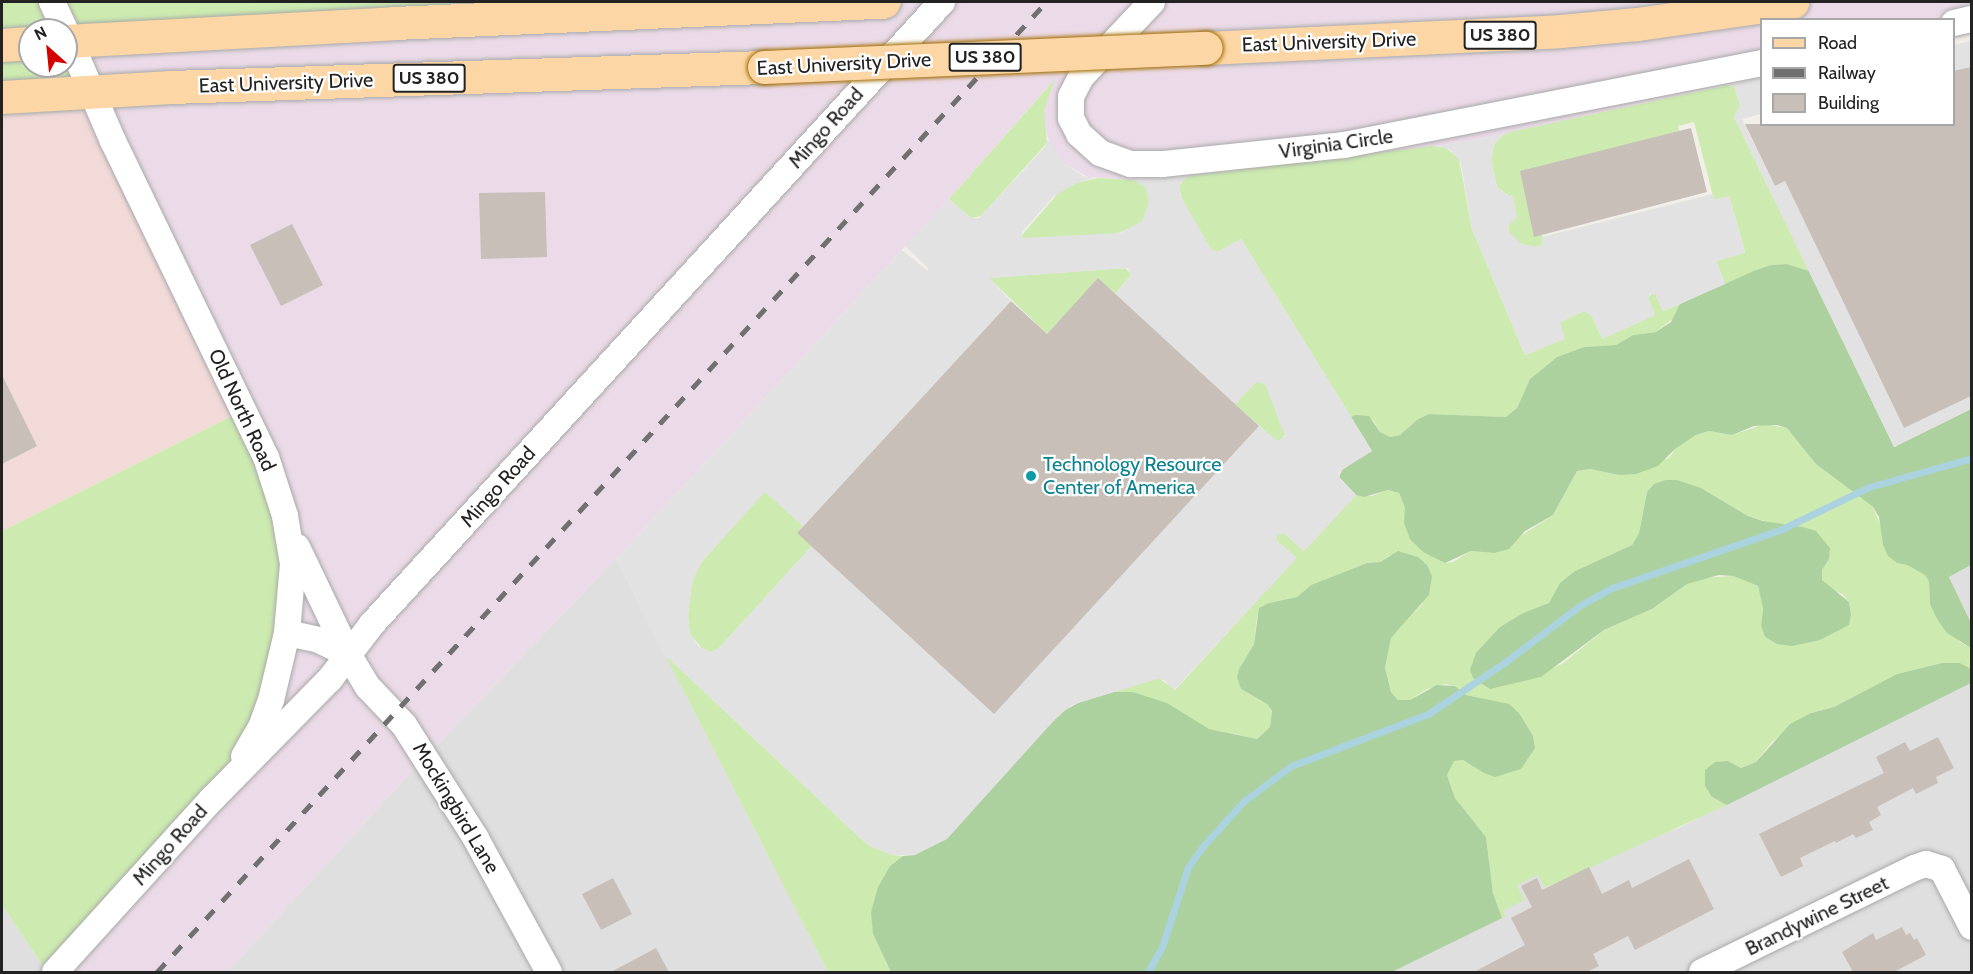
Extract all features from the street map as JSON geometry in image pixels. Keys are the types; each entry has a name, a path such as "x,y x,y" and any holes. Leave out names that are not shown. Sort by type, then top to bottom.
{"main road":[{"path":"78,36 884,2"},
{"name":"East University Drive","path":"2,97 94,91 764,67 1560,31 1637,24 1792,2"},
{"path":"2,45 18,44"}],"street":[{"name":"Old North Road","path":"52,2 59,18"},
{"name":"Mingo Road","path":"55,972 212,800 282,730 372,624 942,2"},
{"name":"Virginia Circle","path":"1152,2 1081,77 1075,87 1070,108 1079,134 1093,148 1108,158 1131,164 1162,164 1344,145 1760,63"},
{"path":"1955,23 1971,19"},
{"name":"Old North Road","path":"78,58 94,91 113,141 266,457 285,516 293,564 287,633 278,676 261,727 232,774 212,800"},
{"name":"Mockingbird Lane","path":"285,516 305,566 348,654 368,687 404,724 426,756 502,884 549,972"},
{"path":"287,633 319,640 348,654"},
{"name":"Brandywine Street","path":"1702,972 1914,868 1933,865 1946,875 1971,927"}],"shaded area":[{"path":"911,2 1971,2 1971,34 1955,38 1955,18 1760,18 1760,77 1505,134 1438,146 1150,181 1088,177 1065,164 1051,147 1044,125 1044,111 1052,82 949,199 616,559 426,756 227,972 55,972 292,547 78,59 78,41"},
{"path":"1971,41 1971,67 1955,71 1955,45"},
{"path":"1760,77 1760,114 1742,119 1775,186 1900,126 1955,126 1955,99 1971,91 1971,119 1796,204 1811,233 1971,156 1971,178 1819,251 1828,271 1971,202 1971,225 1837,290 1852,319 1971,261 1971,283 1860,337 1878,375 1971,331 1971,359 1890,399 1904,428 1971,396 1971,409 1894,447 1734,117 1740,105 1735,88 1728,85"},
{"path":"94,91 244,410 2,531 2,97"},
{"path":"1505,134 1494,144 1491,160 1497,187 1508,196 1513,195 1517,217 1508,226 1508,231 1522,244 1538,247 1543,243 1542,237 1713,194 1715,200 1729,196 1745,253 1716,261 1725,284 1663,311 1656,295 1650,293 1648,298 1655,315 1602,339 1592,316 1584,311 1560,322 1565,339 1525,355 1472,229 1461,163 1450,150 1438,146"},
{"path":"1048,140 1065,164 1083,176 1094,178 1076,183 1053,197 1022,232 1023,238 1120,233 1142,221 1149,203 1146,187 1133,180 1189,176 1180,183 1180,195 1211,249 1217,252 1241,239 1372,451 1339,472 1340,480 1356,495 1304,551 1284,533 1277,535 1277,541 1297,558 1174,690 1164,680 1157,679 1072,705 1058,716 947,839 915,855 892,855 870,846 860,838 665,655 616,559 902,250 928,271 928,268 905,246 949,199 971,218 979,218 1045,147","holes":["1128,268 1131,276 1115,294 1235,404 1256,382 1265,384 1285,436 1278,441 1259,426 994,713 812,546 719,648 712,652 699,647 690,634 688,616 692,582 702,561 765,492 803,526 1011,301 989,278"]},
{"path":"616,559 828,972 227,972 426,756"},
{"path":"1971,565 1971,623 1949,577"},
{"path":"1971,683 1971,972 1392,972 1505,916 1503,911 1517,885 1538,874 1546,888 1646,840 1681,827"},
{"path":"2,905 47,972 2,972"}],"green space":[{"path":"2,2 911,2 78,41 78,18 18,18 18,78 78,78 78,56 94,91 2,97"},
{"path":"1055,79 1044,111 1047,143 981,216 971,218 949,199"},
{"path":"1728,85 1735,88 1740,106 1734,117 1809,271 1787,264 1771,265 1725,284 1716,261 1745,252 1729,196 1714,200 1694,122 1678,126 1679,131 1542,234 1541,246 1531,248 1509,234 1508,226 1513,218 1513,195 1509,196 1497,187 1491,160 1494,144 1501,136 1510,132"},
{"path":"1432,146 1446,148 1459,159 1472,229 1525,355 1564,339 1560,322 1584,311 1592,316 1602,339 1655,315 1648,298 1652,293 1656,295 1663,311 1680,304 1675,317 1656,332 1633,335 1616,345 1584,347 1557,357 1530,379 1517,408 1506,417 1429,414 1418,419 1400,435 1390,437 1380,432 1373,420 1355,415 1351,417 1241,239 1218,252 1212,251 1183,204 1179,187 1182,181 1189,176"},
{"path":"1098,178 1133,180 1143,184 1148,191 1149,203 1145,218 1139,224 1116,234 1025,239 1021,236 1060,191 1076,183"},
{"path":"1787,264 1809,271 1894,447 1971,409 1971,565 1949,577 1971,623 1971,648 1947,633 1937,619 1930,604 1929,582 1925,575 1907,565 1897,563 1888,556 1883,545 1879,517 1873,507 1816,464 1787,428 1777,425 1754,426 1732,435 1709,431 1696,435 1675,449 1658,466 1636,474 1619,475 1590,469 1577,471 1553,515 1525,531 1509,549 1494,553 1471,551 1445,563 1423,552 1410,539 1404,523 1405,508 1399,493 1388,490 1364,497 1356,495 1339,477 1343,468 1372,451 1351,417 1355,415 1369,416 1380,432 1390,437 1400,435 1418,419 1429,414 1506,417 1517,408 1530,379 1557,357 1584,347 1616,345 1633,335 1656,332 1671,322 1680,304 1756,270 1771,265"},
{"path":"1125,268 1132,274 1115,294 1098,279 1047,334 989,278"},
{"path":"1260,381 1267,386 1286,433 1280,441 1275,440 1235,404 1256,382"},
{"path":"244,410 293,564 249,749 47,972 2,905 2,531"},
{"path":"1765,424 1787,428 1825,471 1873,507 1882,529 1883,545 1897,563 1907,565 1925,575 1929,582 1930,603 1937,619 1960,642 1971,648 1971,670 1960,663 1942,663 1897,674 1834,707 1811,713 1772,742 1756,762 1741,768 1728,761 1712,797 1727,805 1545,888 1538,875 1517,885 1524,900 1503,911 1506,916 1502,918 1493,893 1486,837 1455,798 1447,775 1453,761 1463,760 1472,765 1479,698 1465,695 1455,686 1446,684 1427,689 1410,700 1398,700 1391,692 1385,668 1391,637 1423,603 1390,555 1380,562 1367,563 1311,585 1297,597 1269,603 1257,617 1254,644 1239,669 1241,689 1267,704 1272,712 1270,727 1257,739 1209,729 1133,692 1113,692 1159,678 1175,690 1296,558 1277,541 1277,535 1284,533 1304,551 1356,495 1372,496 1387,490 1399,493 1405,508 1446,563 1453,562 1471,551 1494,553 1553,515 1577,471 1590,469 1620,475 1669,458 1675,449 1696,435 1709,431 1732,435","holes":["1701,488 1748,516 1778,525 1803,527 1829,559 1822,570 1822,580 1849,602 1851,614 1777,644 1765,637 1761,626 1763,609 1758,586 1733,576 1702,578 1687,584 1652,609 1604,630 1562,664 1522,681 1512,682 1500,627 1523,613 1549,603 1575,571 1632,545 1639,533 1647,492"]},
{"path":"1666,480 1677,480 1701,488 1748,516 1816,531 1830,548 1829,559 1822,570 1822,580 1849,602 1851,614 1849,625 1820,640 1792,646 1777,644 1765,637 1761,626 1763,609 1758,586 1733,576 1719,575 1687,584 1652,609 1604,630 1541,677 1490,689 1473,678 1470,670 1476,653 1500,627 1523,613 1549,603 1560,583 1575,571 1632,545 1639,533 1647,492 1654,484"},
{"path":"765,491 803,526 797,533 812,546 719,648 712,652 703,650 690,634 688,616 692,582 698,566"},
{"path":"1398,551 1418,557 1427,565 1432,576 1429,595 1391,638 1385,668 1391,692 1398,700 1410,700 1437,685 1455,686 1466,695 1509,704 1519,713 1533,736 1535,748 1521,769 1495,777 1463,760 1454,761 1447,775 1455,798 1486,837 1493,893 1502,918 1392,972 891,972 873,934 871,912 878,887 890,866 903,856 915,855 1065,710 1080,702 1113,692 1133,692 1167,703 1209,729 1257,739 1270,727 1272,711 1267,704 1241,689 1237,677 1239,669 1254,644 1259,608 1269,603 1297,597 1311,585 1367,563 1380,562"},
{"path":"665,655 860,838 870,846 892,855 903,856 890,866 873,934 891,972 828,972"},
{"path":"1942,663 1960,663 1971,669 1971,683 1727,805 1712,797 1705,786 1705,770 1715,762 1728,761 1741,768 1756,762 1790,724 1811,713 1834,707 1897,674"}],"building":[{"path":"1971,67 1971,396 1904,428 1785,181 1775,186 1745,124 1760,124 1760,126 1955,126 1955,71"},
{"path":"1691,128 1707,192 1534,237 1520,171"},
{"path":"545,192 547,257 481,259 479,193"},
{"path":"292,224 323,285 281,306 250,245"},
{"name":"Technology Resource Center of America","path":"1098,278 1259,426 994,714 797,533 1011,301 1047,334"},
{"path":"2,375 37,446 2,464"},
{"path":"1938,737 1954,768 1936,777 1938,783 1916,794 1913,788 1877,807 1881,815 1869,822 1873,830 1856,838 1853,834 1800,858 1803,866 1781,877 1759,834 1884,773 1876,757 1905,742 1910,751"},
{"path":"1689,859 1714,909 1635,950 1628,936 1593,954 1599,966 1587,972 1474,972 1525,945 1511,918 1532,907 1521,886 1537,878 1542,890 1589,867 1602,894 1629,880 1632,888"},
{"path":"613,878 632,914 601,930 582,894"},
{"path":"1902,927 1906,935 1910,933 1914,940 1917,938 1926,955 1894,972 1853,972 1842,952 1873,933 1876,940"},
{"path":"656,948 669,972 611,972"}],"waterway":[{"path":"1148,972 1162,947 1188,867 1203,846 1244,801 1291,766 1428,714 1504,663 1579,606 1612,588 1782,529 1869,487 1972,458"}],"railway":[{"path":"157,972 1046,2"}],"place":[{"name":"Technology Resource Center of America","path":"1031,476"}]}
